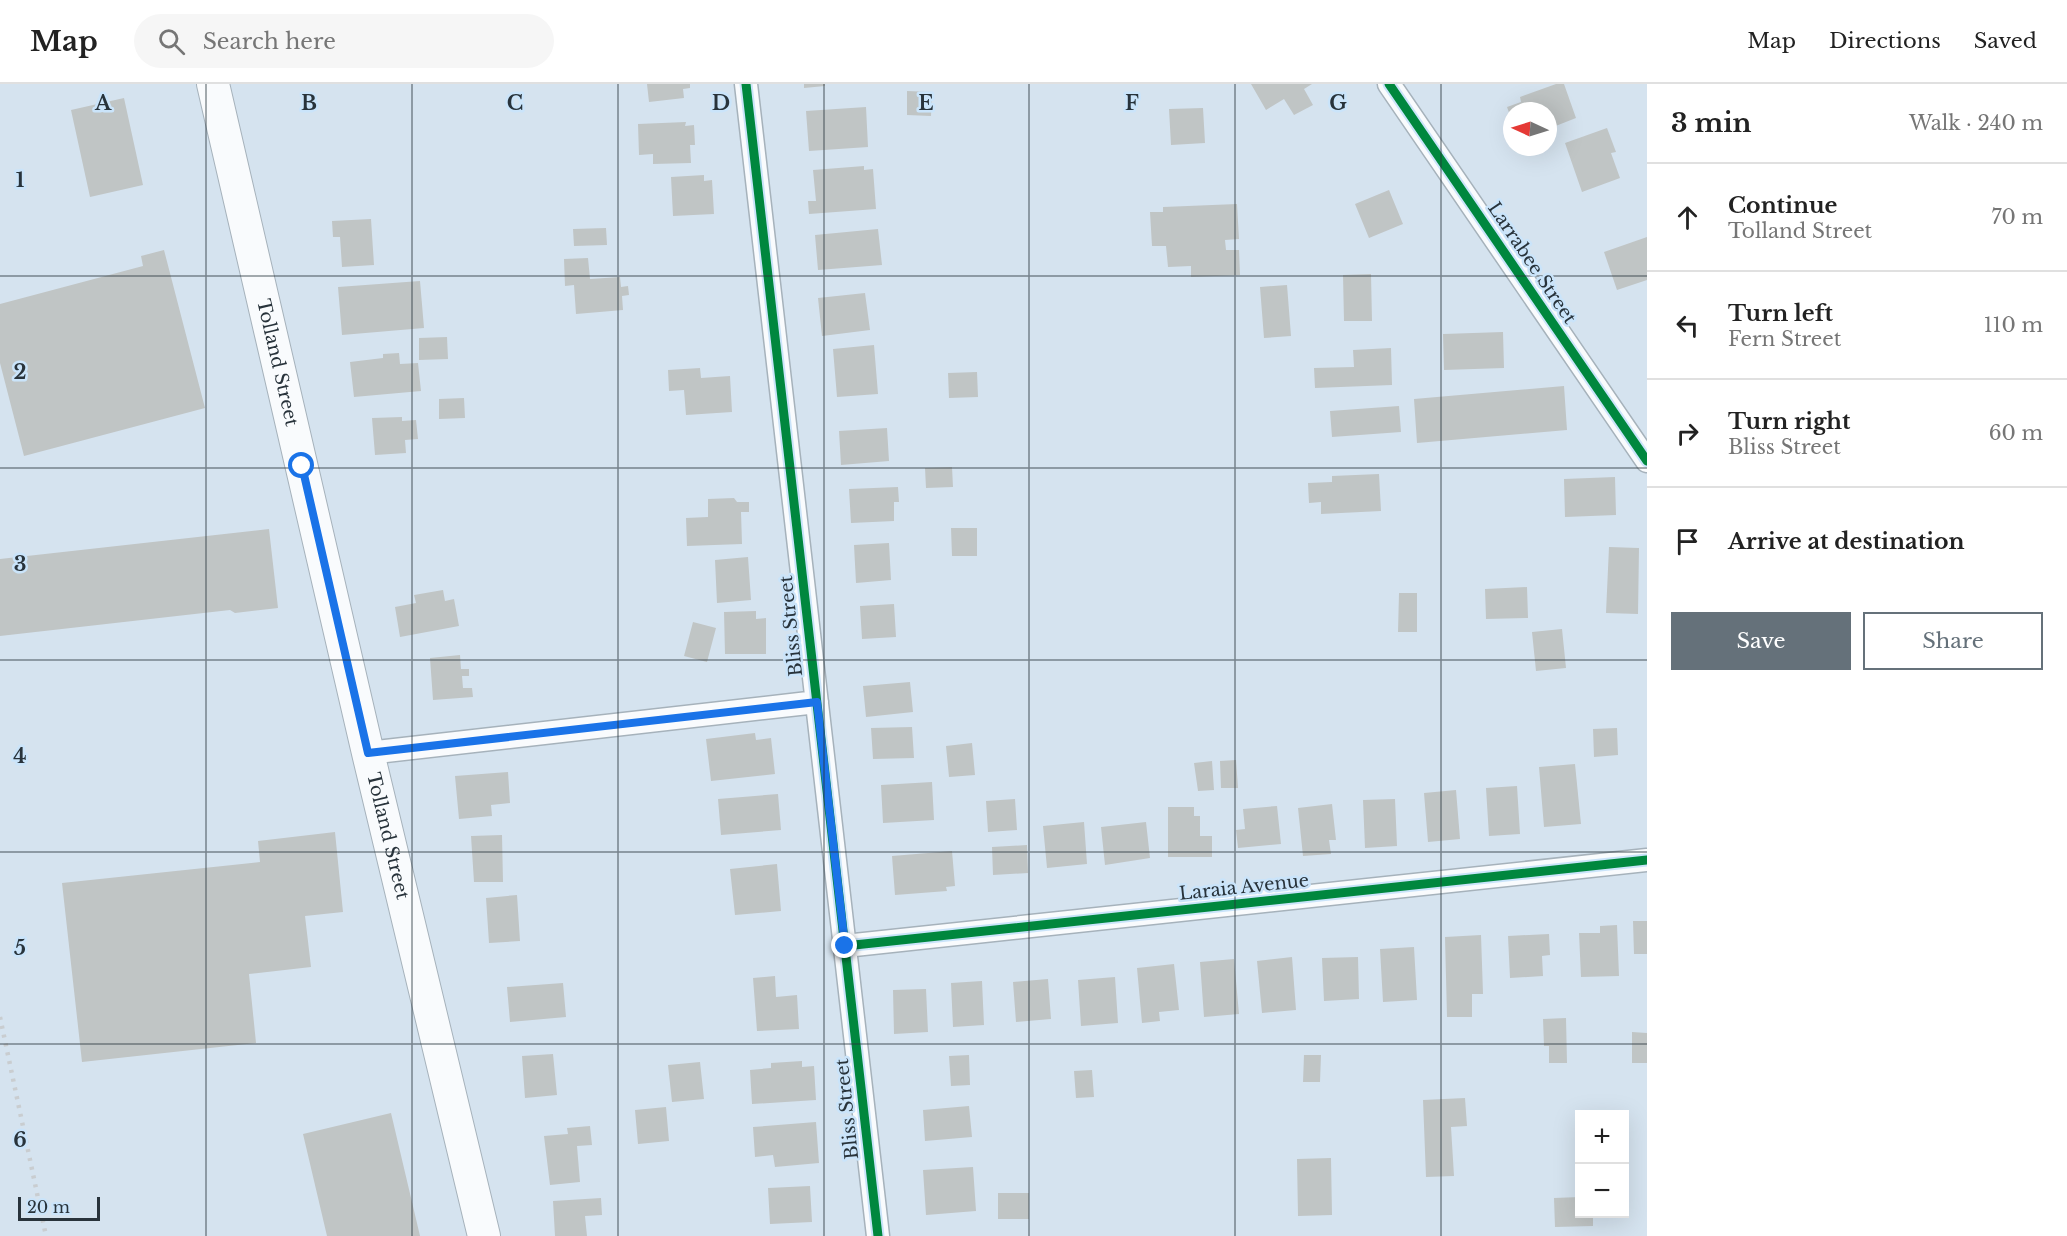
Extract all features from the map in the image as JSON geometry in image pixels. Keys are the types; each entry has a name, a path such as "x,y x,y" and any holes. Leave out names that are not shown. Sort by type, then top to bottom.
{"main road":[{"name":"Tolland Street","path":"213,84 368,753 484,1236"}],"street":[{"name":"Bliss Street","path":"746,84 878,1236"},
{"name":"Larrabee Street","path":"1389,84 1647,461"},
{"path":"368,753 817,702"},
{"name":"Laraia Avenue","path":"845,946 1647,860"}],"building":[{"path":"647,84 690,84 690,88 683,89 684,98 649,102"},
{"path":"804,84 825,84 825,86 804,88"},
{"path":"1251,84 1312,84 1304,89 1313,105 1294,115 1284,99 1266,110"},
{"path":"1556,84 1564,84 1576,118 1557,125 1557,102 1521,102 1520,97"},
{"path":"907,91 932,92 931,116 907,115"},
{"path":"124,98 143,185 90,197 71,110"},
{"path":"866,107 868,147 809,151 806,111"},
{"path":"1203,108 1205,143 1171,145 1169,109"},
{"path":"686,122 685,126 694,125 695,145 690,145 691,163 653,164 653,154 639,155 638,124"},
{"path":"1607,128 1616,152 1611,153 1620,178 1582,192 1565,143"},
{"path":"864,166 864,170 873,169 876,209 809,214 808,201 816,201 813,170"},
{"path":"704,175 704,181 712,180 714,214 673,216 671,177"},
{"path":"1389,190 1403,224 1369,238 1355,204"},
{"path":"1237,204 1239,239 1225,240 1226,250 1239,250 1240,275 1191,277 1191,266 1168,267 1166,246 1152,246 1150,212 1163,212 1163,207"},
{"path":"371,219 374,265 342,267 340,237 333,237 332,221"},
{"path":"606,228 607,245 574,246 573,229"},
{"path":"878,229 882,265 818,270 815,235"},
{"path":"1647,237 1647,280 1617,290 1604,252"},
{"path":"164,250 205,408 24,456 0,363 0,304 143,266 141,256"},
{"path":"588,258 590,279 620,277 621,287 628,286 629,295 622,296 623,310 576,314 574,285 565,286 564,259"},
{"path":"1371,274 1372,321 1344,321 1343,275"},
{"path":"420,281 424,328 342,335 338,287"},
{"path":"1287,285 1291,336 1264,338 1260,287"},
{"path":"865,293 870,330 822,336 818,298"},
{"path":"1503,332 1504,368 1444,370 1443,334"},
{"path":"447,337 448,359 419,360 419,338"},
{"path":"874,345 878,394 837,397 833,349"},
{"path":"1391,348 1392,385 1315,388 1314,368 1354,367 1353,350"},
{"path":"399,353 400,364 418,363 421,391 354,397 350,362 383,358 383,354"},
{"path":"700,368 701,378 730,376 732,412 686,415 684,390 669,391 668,370"},
{"path":"977,372 978,397 949,398 948,373"},
{"path":"1564,386 1567,430 1417,443 1414,399"},
{"path":"464,398 465,418 439,419 439,399"},
{"path":"1399,406 1401,432 1332,437 1330,411"},
{"path":"402,417 402,421 416,420 418,439 405,440 406,453 375,455 372,418"},
{"path":"887,428 889,461 841,465 839,431"},
{"path":"952,467 953,487 926,488 925,468"},
{"path":"1379,474 1381,511 1321,514 1321,502 1309,503 1308,483 1332,482 1332,476"},
{"path":"1615,477 1616,515 1565,517 1564,479"},
{"path":"898,487 899,502 894,502 894,521 851,523 849,489"},
{"path":"734,498 737,502 749,502 749,512 741,512 742,544 687,546 686,518 708,517 708,499"},
{"path":"951,528 977,528 977,556 952,556"},
{"path":"269,529 278,608 235,613 230,610 0,636 0,559"},
{"path":"889,543 891,580 856,583 854,545"},
{"path":"1609,547 1639,548 1638,614 1606,613"},
{"path":"748,557 751,600 717,603 715,560"},
{"path":"1527,587 1528,618 1486,619 1485,589"},
{"path":"443,590 445,601 454,599 459,626 400,637 395,607 416,603 414,595"},
{"path":"1399,593 1417,593 1417,632 1398,632"},
{"path":"894,604 896,637 862,639 860,606"},
{"path":"756,611 756,619 766,618 766,654 725,654 724,612"},
{"path":"693,622 716,628 707,662 684,656"},
{"path":"1562,629 1566,668 1536,671 1532,632"},
{"path":"460,655 461,669 469,669 469,676 462,676 463,688 472,688 473,697 433,700 430,658"},
{"path":"910,682 913,712 866,717 863,686"},
{"path":"912,727 914,758 873,759 871,728"},
{"path":"1617,728 1618,755 1594,757 1593,729"},
{"path":"755,733 756,740 771,738 775,774 711,781 706,739"},
{"path":"972,743 975,775 949,777 946,746"},
{"path":"1236,760 1238,788 1221,788 1220,761"},
{"path":"1212,761 1214,790 1198,791 1194,763"},
{"path":"1575,764 1581,824 1544,827 1539,767"},
{"path":"508,772 510,803 491,805 492,816 459,819 455,776"},
{"path":"932,782 934,820 883,823 881,785"},
{"path":"1517,786 1520,834 1489,836 1486,788"},
{"path":"1456,790 1460,839 1428,842 1424,793"},
{"path":"778,794 781,830 721,835 718,799"},
{"path":"1015,799 1017,830 988,832 986,801"},
{"path":"1395,799 1397,846 1365,848 1363,800"},
{"path":"1332,804 1336,840 1329,840 1331,854 1303,856 1298,808"},
{"path":"1277,806 1281,844 1238,848 1236,830 1245,829 1243,809"},
{"path":"1168,807 1194,807 1194,816 1200,816 1200,836 1212,836 1212,857 1168,857"},
{"path":"1084,822 1087,864 1047,868 1043,826"},
{"path":"1146,822 1150,858 1105,865 1101,827"},
{"path":"335,832 343,912 305,916 311,967 249,974 256,1043 82,1062 62,883 260,862 258,841"},
{"path":"502,835 503,882 474,882 471,836"},
{"path":"1027,845 1028,873 993,875 992,847"},
{"path":"952,851 955,886 946,887 947,891 895,895 892,856"},
{"path":"777,864 781,911 735,915 730,869"},
{"path":"517,895 520,941 489,943 486,898"},
{"path":"1633,921 1647,921 1647,954 1634,954"},
{"path":"1617,925 1619,976 1581,977 1579,933 1600,933 1600,926"},
{"path":"1549,934 1550,955 1542,956 1543,976 1510,978 1508,936"},
{"path":"1481,935 1483,994 1472,994 1472,1017 1447,1017 1445,937"},
{"path":"1414,947 1417,1000 1383,1002 1380,949"},
{"path":"1292,957 1296,1010 1262,1013 1257,961"},
{"path":"1358,957 1359,999 1324,1001 1322,958"},
{"path":"1234,959 1239,1014 1204,1017 1200,962"},
{"path":"1174,964 1179,1010 1159,1012 1160,1021 1142,1023 1137,968"},
{"path":"775,976 776,997 797,995 799,1029 757,1031 753,978"},
{"path":"1115,977 1118,1023 1081,1026 1078,980"},
{"path":"1048,979 1051,1019 1016,1022 1013,982"},
{"path":"982,981 984,1025 953,1027 951,983"},
{"path":"563,983 566,1017 510,1022 507,987"},
{"path":"926,989 928,1032 894,1034 893,990"},
{"path":"1566,1018 1567,1063 1549,1063 1549,1046 1544,1046 1543,1019"},
{"path":"1632,1032 1647,1033 1647,1063 1632,1063"},
{"path":"553,1054 557,1095 525,1098 522,1056"},
{"path":"969,1055 970,1085 951,1086 949,1056"},
{"path":"1304,1055 1321,1055 1320,1082 1303,1082"},
{"path":"802,1061 802,1067 814,1066 816,1100 752,1104 750,1070 771,1068 771,1063"},
{"path":"700,1062 704,1099 672,1102 668,1065"},
{"path":"1092,1070 1094,1097 1076,1098 1074,1071"},
{"path":"1465,1098 1467,1126 1451,1127 1454,1176 1426,1177 1423,1100"},
{"path":"969,1106 972,1137 925,1141 923,1110"},
{"path":"666,1107 669,1141 638,1144 635,1110"},
{"path":"391,1113 420,1236 327,1236 303,1134"},
{"path":"816,1122 819,1163 775,1167 773,1155 755,1157 753,1127"},
{"path":"590,1126 592,1145 577,1146 580,1182 550,1185 544,1136 568,1134 567,1128"},
{"path":"1331,1158 1332,1215 1298,1216 1297,1159"},
{"path":"973,1167 976,1211 926,1215 923,1170"},
{"path":"810,1186 812,1222 770,1224 768,1188"},
{"path":"998,1193 1029,1193 1029,1219 998,1219"},
{"path":"1575,1197 1575,1218 1593,1218 1593,1226 1555,1227 1554,1198"},
{"path":"601,1198 602,1215 585,1216 587,1236 555,1236 553,1201"}],"railway":[{"path":"0,1017 46,1236"}],"cycle path":[{"path":"746,84 878,1236"},
{"path":"1389,84 1647,461"},
{"path":"845,946 1647,860"}],"route":[{"path":"302,466 368,753 817,702 845,946"}]}
